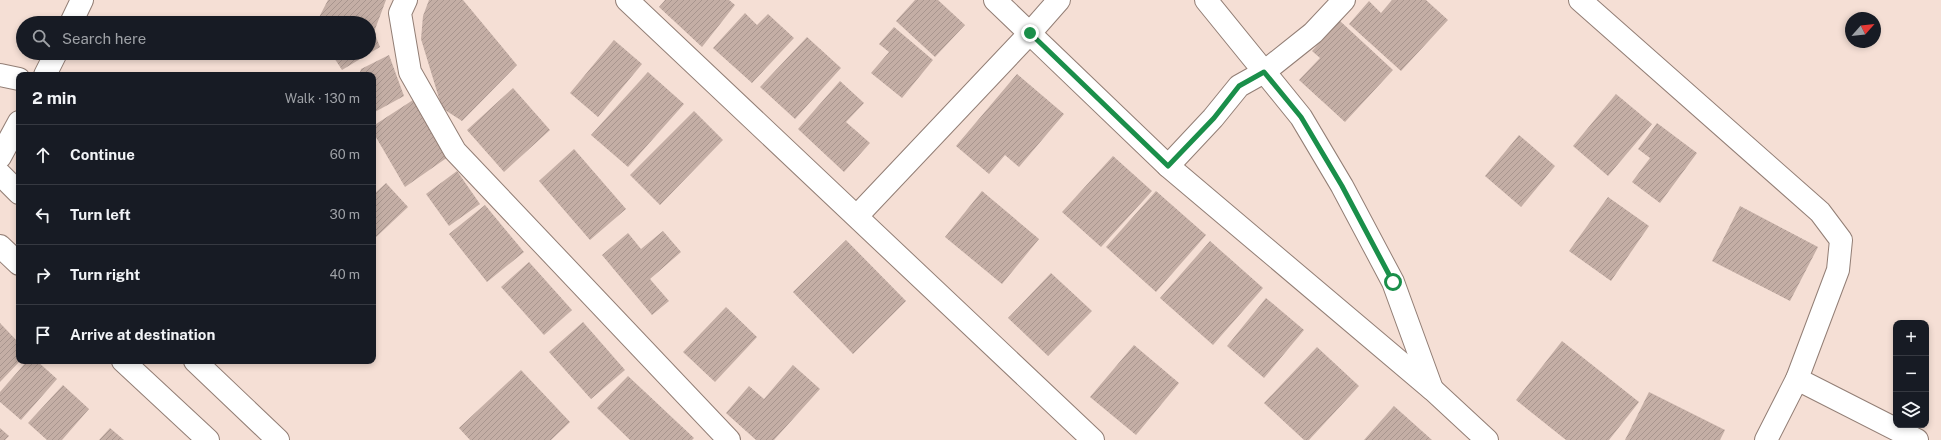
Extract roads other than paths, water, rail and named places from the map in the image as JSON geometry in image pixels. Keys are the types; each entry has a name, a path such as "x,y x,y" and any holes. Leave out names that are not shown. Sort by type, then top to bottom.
{"street":[{"path":"74,16 82,0"},
{"path":"406,0 400,13 410,72 455,150 729,440"},
{"path":"627,0 1093,440"},
{"path":"995,0 1168,166 1433,390 1487,440"},
{"path":"857,216 1030,33 1059,0"},
{"path":"1206,0 1301,117 1346,193 1393,282 1433,390"},
{"path":"1168,166 1214,118 1239,86 1264,72 1313,33 1344,0"},
{"path":"1580,0 1820,212 1841,240 1838,270 1797,378 1766,440"},
{"path":"46,72 52,60"},
{"path":"0,75 16,78"},
{"path":"0,157 16,128"},
{"path":"0,174 16,190"},
{"path":"0,246 16,261"},
{"path":"126,364 208,440"},
{"path":"198,364 278,440"},
{"path":"1797,378 1917,440"}]}
